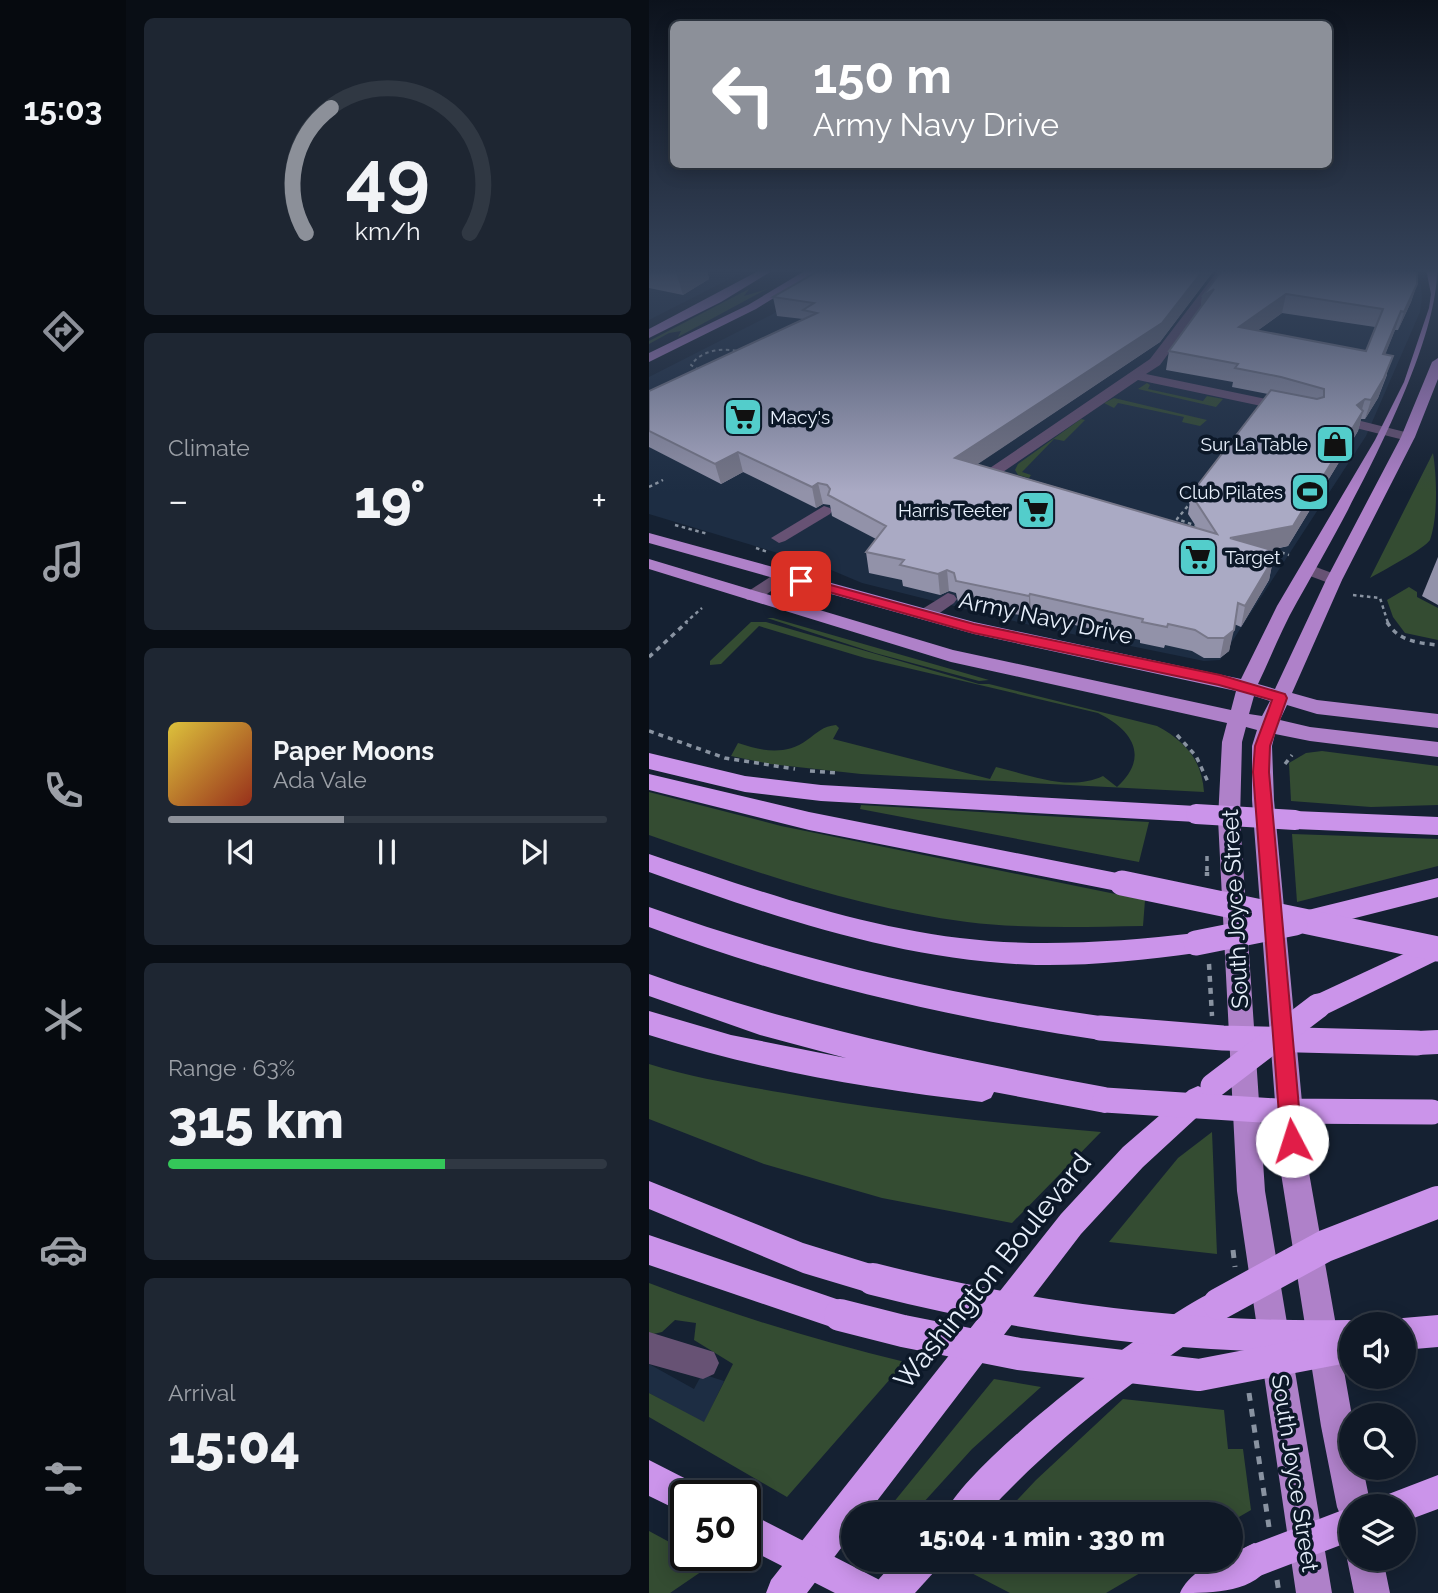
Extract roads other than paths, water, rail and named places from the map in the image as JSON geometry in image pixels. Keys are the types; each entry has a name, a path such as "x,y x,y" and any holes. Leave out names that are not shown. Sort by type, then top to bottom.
{"highway":[{"path":"649,761 745,783 821,793 1438,826"},
{"path":"649,782 809,821 1438,948"},
{"path":"649,863 791,911 921,943 997,952 1074,954 1196,943 1297,923 1438,887"},
{"path":"649,917 752,954 878,990 1017,1017 1101,1028 1223,1038 1427,1042"},
{"name":"Washington Boulevard","path":"765,1593 794,1580 1071,1224 1133,1157 1213,1086 1318,1006 1438,948"},
{"path":"649,985 729,1013 856,1049 1105,1100"},
{"path":"649,1023 754,1054 835,1070 925,1083 1105,1100 1277,1111 1435,1112"},
{"path":"649,1195 803,1258 942,1298 1091,1323 1255,1337 1339,1336"},
{"path":"975,1502 1092,1390 1157,1344 1258,1280 1348,1236 1438,1202"},
{"path":"649,1250 840,1315 903,1331 1019,1354 1199,1375 1339,1348"},
{"path":"1416,1500 1438,1492"},
{"path":"1198,1593 1254,1561 1339,1529"},
{"path":"761,1537 870,1593"},
{"path":"892,1593 910,1572"}],"main road":[{"path":"649,358 679,343"},
{"name":"South Joyce Street","path":"1313,1593 1251,1191 1229,818 1232,742 1246,689 1308,569 1386,432 1411,382 1424,343"},
{"name":"South Joyce Street","path":"1351,1494 1337,1426 1294,1167 1263,800 1262,746 1268,725 1334,580 1408,437 1438,362"},
{"name":"Army Navy Drive","path":"649,537 925,615 1036,642 1220,680 1317,707 1438,721"},
{"path":"649,564 845,626 951,656 1268,725 1349,740 1438,750"},
{"path":"845,626 895,629 912,625 925,615"},
{"path":"1367,1571 1372,1593"}],"lane":[{"path":"992,473 1137,376 1172,343"},
{"path":"1137,376 1302,411"},
{"path":"1361,425 1408,437"},
{"path":"779,538 824,511"},
{"path":"1308,569 1334,580"},
{"path":"753,596 781,575"},
{"path":"925,615 948,599"},
{"path":"649,1348 703,1363"}],"place":[{"name":"Macy's","path":"743,417"},
{"name":"Sur La Table","path":"1335,444"},
{"name":"Club Pilates","path":"1310,492"},
{"name":"Harris Teeter","path":"1036,510"},
{"name":"Target","path":"1198,557"}]}
